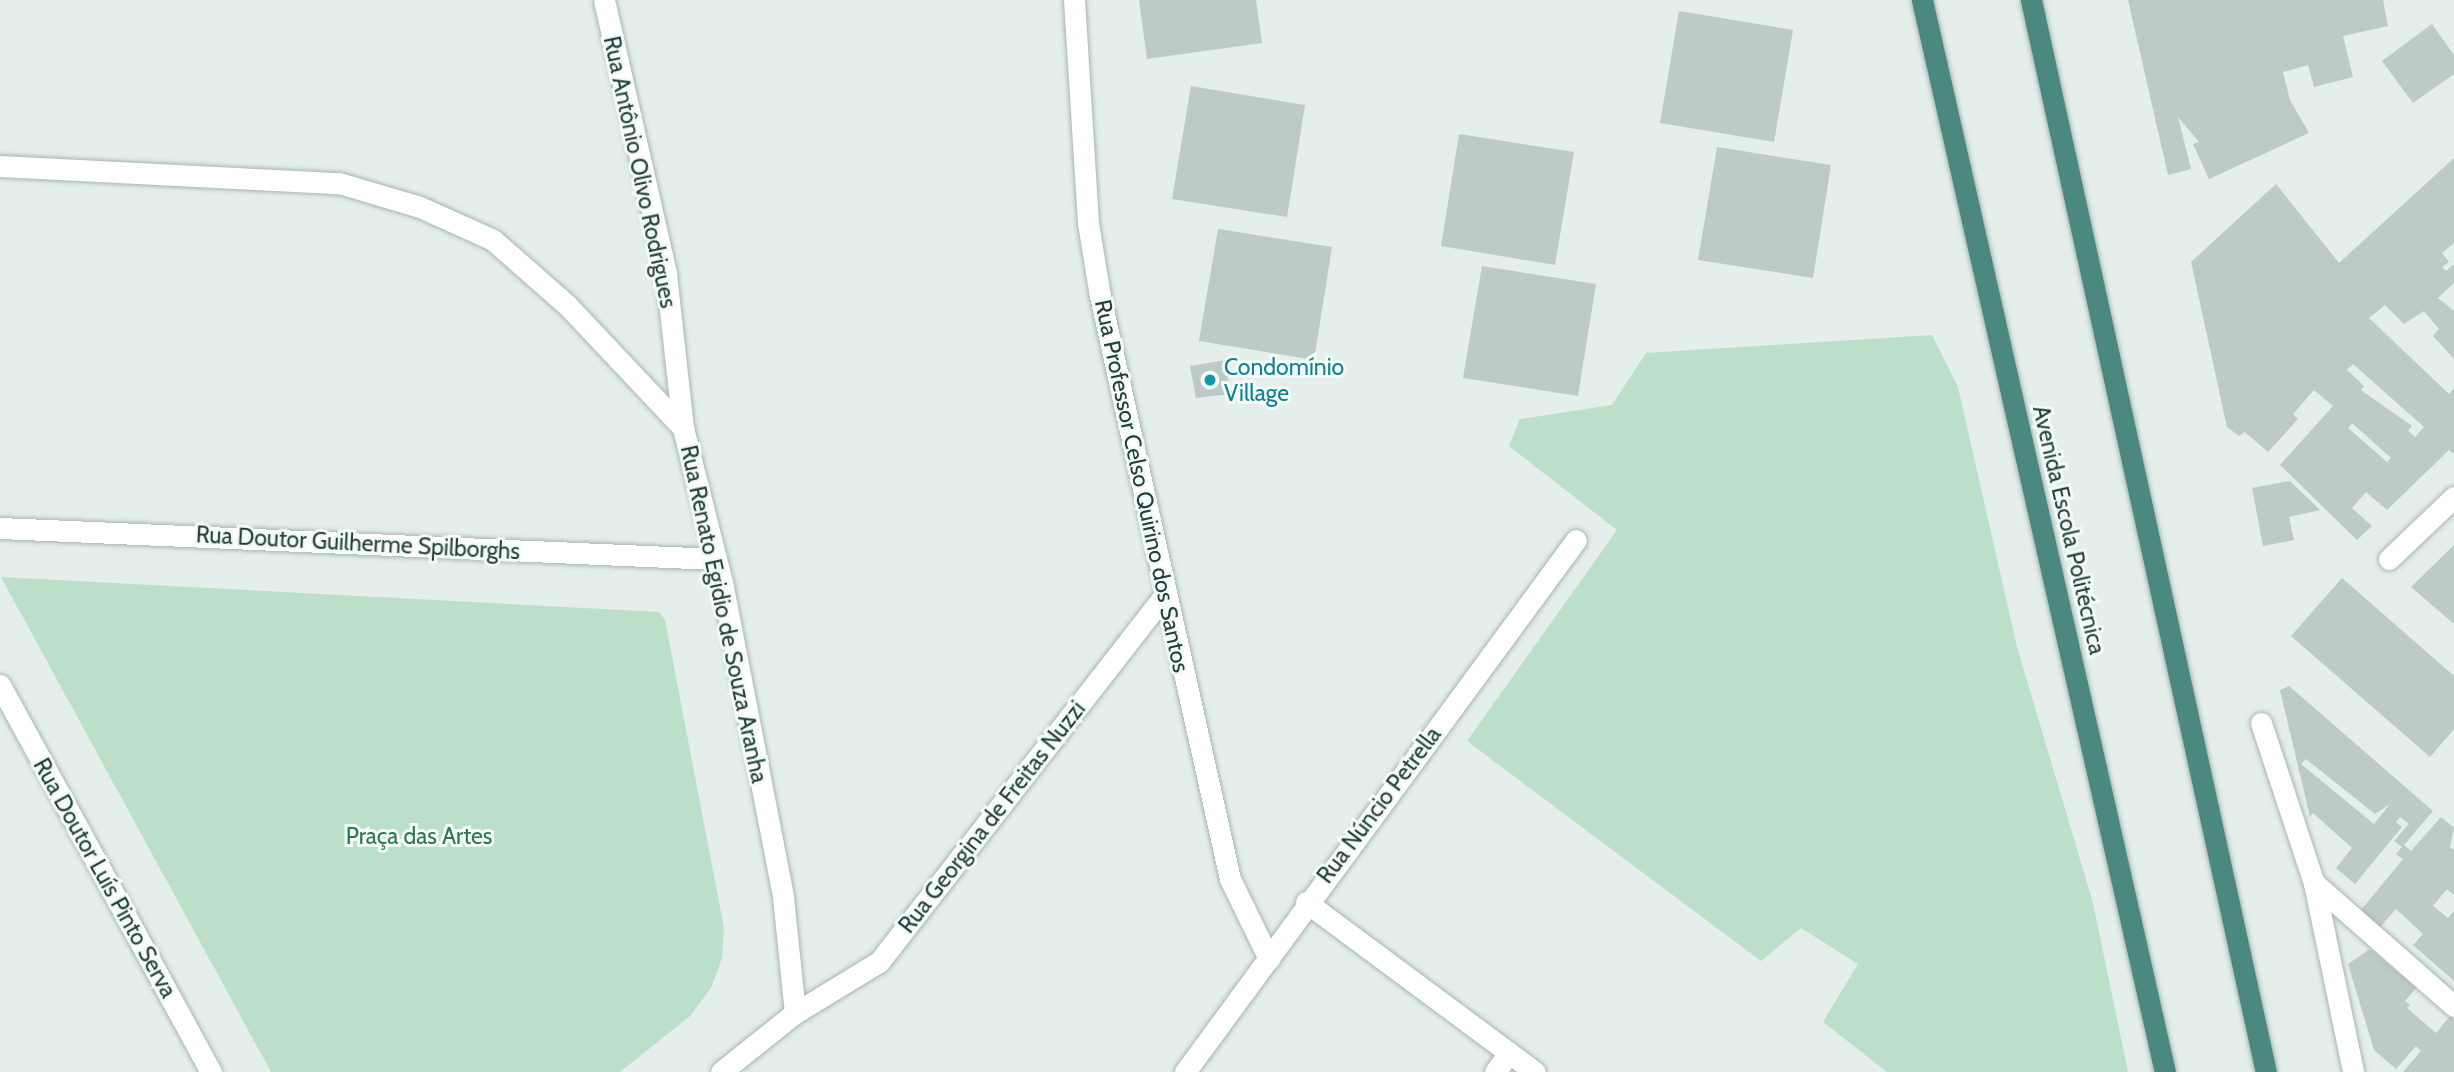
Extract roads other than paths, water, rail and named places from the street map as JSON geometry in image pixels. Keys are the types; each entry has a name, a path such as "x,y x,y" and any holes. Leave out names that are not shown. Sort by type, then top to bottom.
{"highway":[{"name":"Avenida Escola Politécnica","path":"1922,0 2165,1072"},
{"path":"2031,0 2266,1072"}],"street":[{"name":"Rua Antônio Olivo Rodrigues","path":"604,0 666,274 683,428"},
{"name":"Rua Professor Celso Quirino dos Santos","path":"1074,0 1092,247 1230,879 1269,960"},
{"name":"Rua Renato Egidio de Souza Aranha","path":"0,166 339,183 420,207 493,240 568,306 683,428 716,559 783,897 795,1013"},
{"path":"2389,559 2454,496"},
{"name":"Rua Doutor Guilherme Spilborghs","path":"0,528 716,559"},
{"name":"Rua Núncio Petrella","path":"1185,1072 1269,960 1306,902 1576,540"},
{"name":"Rua Georgina de Freitas Nuzzi","path":"795,1013 878,962 1166,595"},
{"name":"Rua Doutor Luís Pinto Serva","path":"0,685 211,1072"},
{"path":"2261,723 2314,883 2353,1072"},
{"path":"2314,883 2454,1006"},
{"path":"1306,902 1535,1072"},
{"path":"721,1072 795,1013"},
{"path":"1495,1072 1509,1053"}],"place":[{"name":"Condomínio Village","path":"1210,380"}],"park label":[{"name":"Praça das Artes","path":"419,836"}]}
